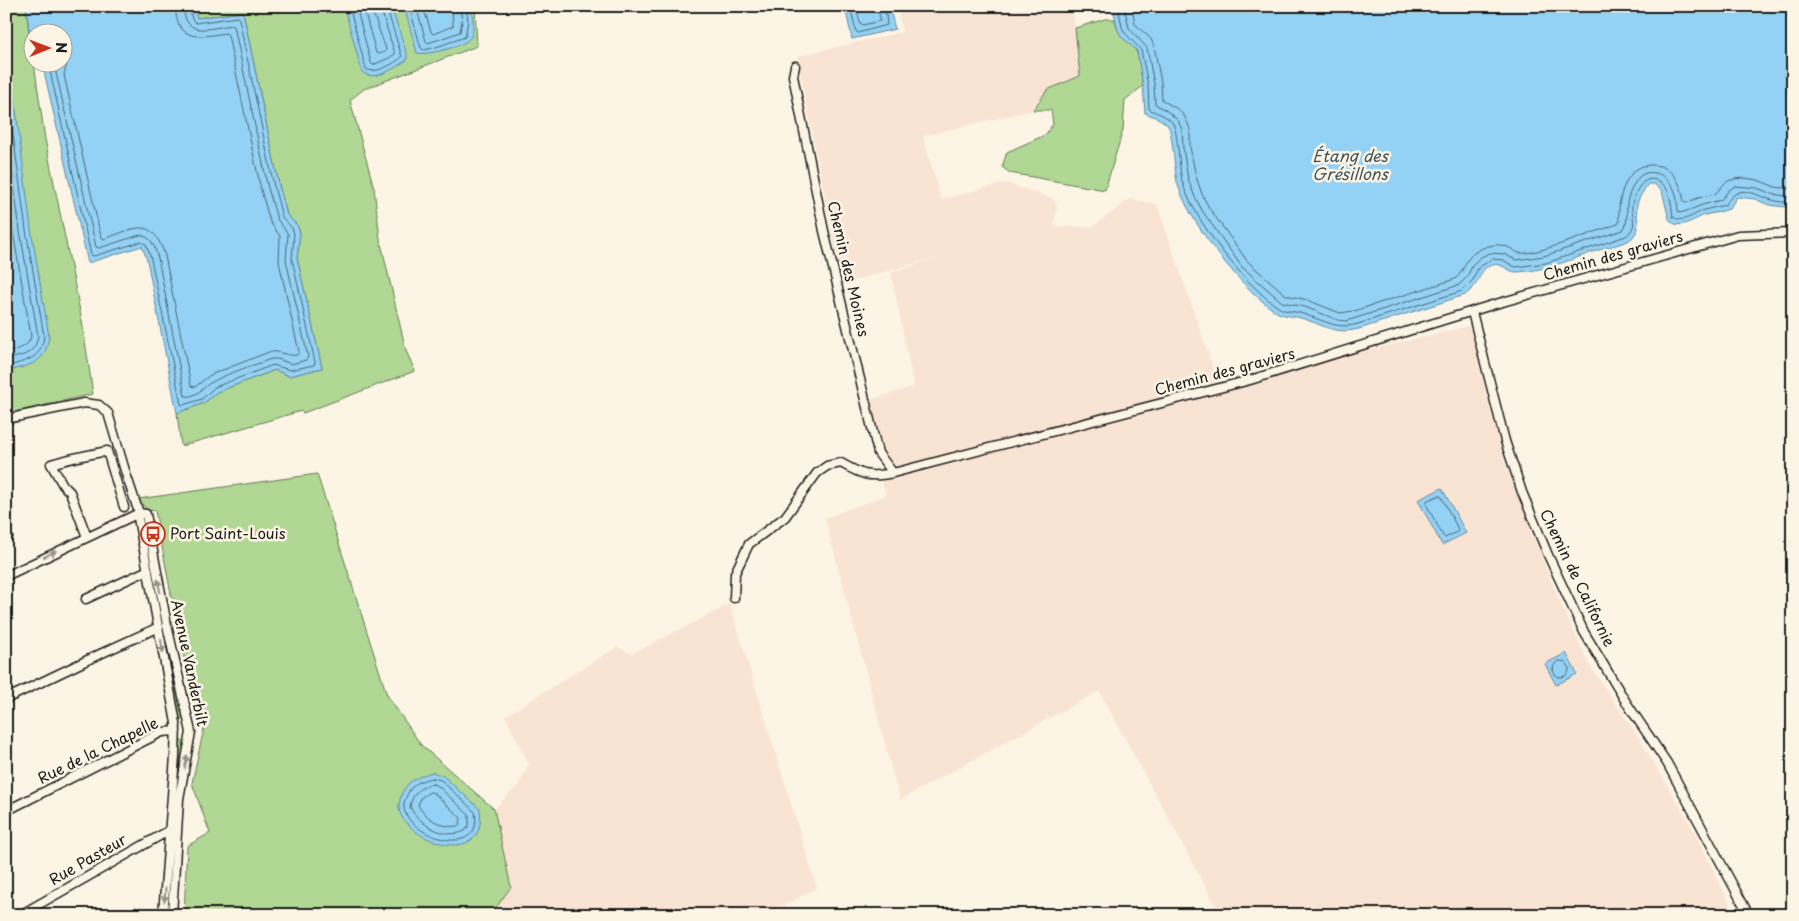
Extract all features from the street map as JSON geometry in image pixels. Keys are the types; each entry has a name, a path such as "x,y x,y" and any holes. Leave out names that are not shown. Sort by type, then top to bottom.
{"street":[{"name":"Chemin des Moines","path":"795,66 793,76 824,231 878,453 893,473"},
{"name":"Chemin des graviers","path":"734,598 735,573 749,544 785,517 817,473 827,466 841,463 861,475 893,473 1250,380 1472,312 1738,234 1793,233"},
{"name":"Chemin de Californie","path":"1472,312 1505,441 1522,492 1548,554 1584,632 1626,702 1667,763 1749,915"},
{"name":"Avenue Vanderbilt","path":"6,419 84,403 100,405 108,413 139,513 138,518 176,723 163,915"},
{"path":"87,537 70,492 63,485 51,464 77,456 107,451 124,506"},
{"path":"115,477 126,474"},
{"name":"Avenue Vanderbilt","path":"139,513 146,514 169,635 191,729 179,799 172,915"},
{"path":"6,576 139,513"},
{"path":"86,599 148,570"},
{"path":"6,699 159,627"},
{"name":"Rue de la Chapelle","path":"6,811 162,732 176,731"},
{"name":"Rue Pasteur","path":"20,915 170,830"}],"shaded area":[{"path":"897,6 1038,6 1039,10 1073,11 1080,76 1047,90 1033,110 923,136 941,199 1006,183 1052,198 1057,206 1054,226 1092,227 1130,199 1157,204 1219,385 1469,326 1505,463 1555,591 1589,664 1639,738 1691,825 1733,910 1723,915 1221,915 1099,691 900,800 825,518 886,495 879,471 888,469 869,400 914,387 891,273 938,257 842,284 797,56 902,32"},
{"path":"730,604 817,888 765,915 488,915 498,905 499,835 494,809 519,784 529,764 505,716 617,647 632,654"}],"green space":[{"path":"6,6 26,6 28,22 22,22 22,72 35,72 45,139 82,321 93,394 6,414"},
{"path":"194,6 475,6 477,46 364,89 350,100 374,188 380,239 406,351 415,371 303,413 301,411 181,446 177,413 204,403 217,392 275,370 289,376 322,368 297,258 300,233 297,225 287,215 279,185 243,12 197,18"},
{"path":"1105,19 1115,19 1118,31 1136,51 1143,86 1125,100 1123,130 1105,190 1010,173 1002,167 1007,152 1045,135 1053,124 1051,110 1033,110 1047,90 1080,76 1075,28"},
{"path":"317,474 387,695 421,745 494,809 511,887 488,915 184,915 187,846 210,833 192,783 204,728 202,716 194,699 181,645 179,617 171,594 155,510 148,511 138,499"},
{"path":"146,526 163,615 159,616 142,527"},
{"path":"167,637 186,718 178,720 163,638"},
{"path":"178,740 187,742 173,811"}],"water":[{"path":"26,6 194,6 197,18 243,12 279,185 287,215 297,225 300,233 297,258 322,368 289,376 275,370 217,392 204,403 177,413 147,260 142,246 88,263 44,72 72,72 72,22 28,22"},
{"path":"344,6 391,6 407,54 407,60 379,75 367,75 362,72"},
{"path":"404,6 471,6 472,35 467,41 445,50 422,54 417,53"},
{"path":"889,6 895,29 852,39 845,7"},
{"name":"Étang des Grésillons","path":"1113,6 1793,6 1793,208 1769,205 1755,199 1737,197 1729,209 1705,215 1681,225 1673,223 1669,219 1662,191 1654,184 1648,184 1637,204 1638,225 1636,233 1633,237 1620,244 1562,263 1528,271 1517,272 1496,264 1488,266 1483,270 1476,284 1465,295 1350,331 1336,330 1301,318 1284,315 1278,313 1261,300 1232,271 1217,253 1192,216 1177,182 1168,126 1145,113 1137,51 1121,36 1117,28"},
{"path":"6,55 14,94 31,229 49,336 47,346 40,358 30,365 6,372"},
{"path":"1442,488 1466,533 1442,545 1418,500"},
{"path":"1566,653 1577,674 1556,685 1545,664"},
{"path":"433,772 443,776 480,809 479,829 471,840 458,845 443,844 414,830 403,819 399,806 404,789 414,779"}],"place":[{"name":"Port Saint-Louis","path":"153,534"}]}
